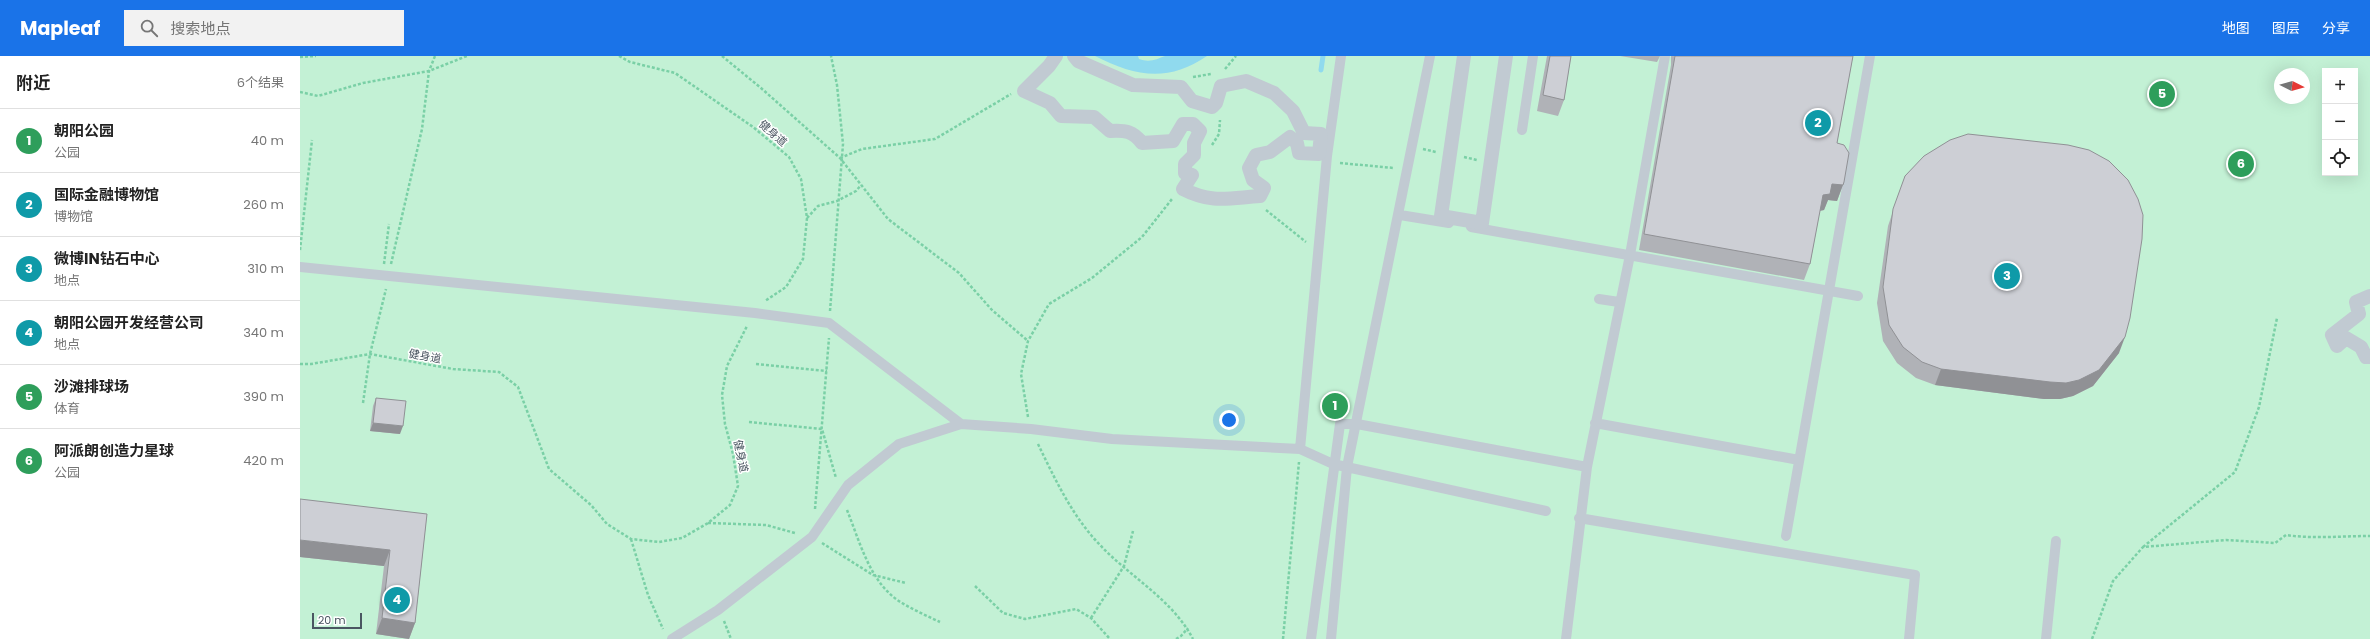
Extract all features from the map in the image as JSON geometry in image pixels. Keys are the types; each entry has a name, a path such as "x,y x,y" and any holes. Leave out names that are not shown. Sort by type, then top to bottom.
{"street":[{"path":"1056,56 1049,66 1024,91 1050,103 1061,116 1094,117 1110,131 1124,130 1136,134 1142,143 1172,140 1183,124 1193,124 1200,131 1194,143 1194,155 1186,164 1185,172 1192,175 1183,189 1199,197 1224,200 1260,196 1264,188 1254,180 1249,168 1256,155 1270,152 1290,137 1298,143 1299,153 1319,154 1321,134 1304,133 1294,111 1274,93 1246,81 1222,86 1216,103 1212,107 1192,101 1181,87 1133,85 1078,61 1074,56"},
{"path":"1464,56 1441,216 1482,223 1506,56"},
{"path":"2370,296 2356,302 2359,314 2332,334 2338,346 2346,338 2361,347 2366,357 2370,357"}],"lane":[{"path":"1300,449 1319,257 1326,164 1341,56"},
{"path":"1331,639 1347,467 1400,215 1430,56"},
{"path":"1522,130 1533,56"},
{"path":"1566,639 1579,518 1587,467 1619,302 1630,255 1665,56"},
{"path":"1786,536 1870,56"},
{"path":"1400,215 1858,296"},
{"path":"300,267 756,313 829,323 961,424"},
{"path":"1599,299 1619,302"},
{"path":"1595,423 1799,460"},
{"path":"672,639 718,610 812,537 848,485 899,444 961,424 1031,429 1112,439 1300,449 1333,464 1546,511"},
{"path":"1312,639 1333,464 1340,424 1357,424 1587,467"},
{"path":"1579,518 1915,575 1909,639"},
{"path":"2046,639 2056,541"}],"path":[{"path":"300,57 316,56"},
{"path":"363,403 370,354 386,276 422,129 429,71 435,56"},
{"path":"300,92 318,96 363,83 429,71 467,56"},
{"name":"健身道","path":"300,364 311,364 343,357 370,354 454,369 499,372 518,387 548,469 591,505 607,524 631,539 659,542 682,538 708,523 730,505 738,486 733,454 725,424 722,395 727,366 741,335 762,303 786,286 803,259 807,218 801,179 789,158 753,127 676,73 630,62 619,56"},
{"path":"722,56 761,88 840,158 888,219 959,273 992,310 1028,341"},
{"path":"812,537 827,371 842,136 837,85 831,56"},
{"path":"840,158 862,149 935,139 1013,92"},
{"path":"1211,146 1219,134 1220,112"},
{"path":"300,250 312,140"},
{"path":"1326,164 1347,163 1409,169"},
{"path":"1192,175 1142,236 1092,278 1049,304 1028,341 1020,374 1031,429 1063,495 1099,544 1159,596 1188,628 1193,639"},
{"path":"807,218 818,206 837,202 856,191 861,185"},
{"path":"1242,197 1270,213 1306,242 1319,257"},
{"path":"386,276 389,224"},
{"path":"2092,639 2113,581 2143,547 2235,472 2259,407 2277,318"},
{"path":"756,364 827,371"},
{"path":"1283,639 1300,449"},
{"path":"708,523 766,525 812,537 873,574 906,583"},
{"path":"1091,618 1124,566 1133,531"},
{"path":"2143,547 2226,540 2275,543 2286,535 2307,538 2330,536 2370,536"},
{"path":"631,539 648,595 664,632"},
{"path":"975,586 1003,613 1025,619 1076,609 1091,618 1110,639"},
{"path":"718,610 731,639"},
{"path":"1176,639 1188,628"}],"green space":[{"path":"300,56 2370,56 2370,639 300,639"}],"water":[{"path":"1095,56 1138,56 1139,59 1147,61 1165,56 1207,56 1193,65 1179,70 1151,74 1123,68"}],"building":[{"path":"1550,56 1571,56 1564,100 1543,95"},
{"path":"1675,56 1853,56 1837,143 1844,145 1849,153 1844,182 1843,185 1832,184 1830,194 1823,195 1810,264 1644,234"},
{"path":"1968,134 2068,145 2089,150 2109,161 2128,180 2138,199 2143,215 2142,239 2130,318 2125,337 2099,370 2079,380 2066,383 1941,369 1922,362 1903,347 1889,325 1883,287 1893,209 1905,176 1924,156 1950,140"},
{"path":"376,398 406,401 403,426 373,423"},
{"path":"300,499 427,514 415,623 382,618 390,550 300,540"}],"waterway":[{"path":"1321,70 1323,56"}],"place":[{"name":"沙滩排球场","path":"2162,94"},
{"name":"国际金融博物馆","path":"1818,123"},
{"name":"阿派朗创造力星球","path":"2241,164"},
{"name":"微博IN钻石中心","path":"2007,276"},
{"name":"朝阳公园","path":"1335,406"},
{"name":"朝阳公园开发经营公司","path":"397,600"}]}
